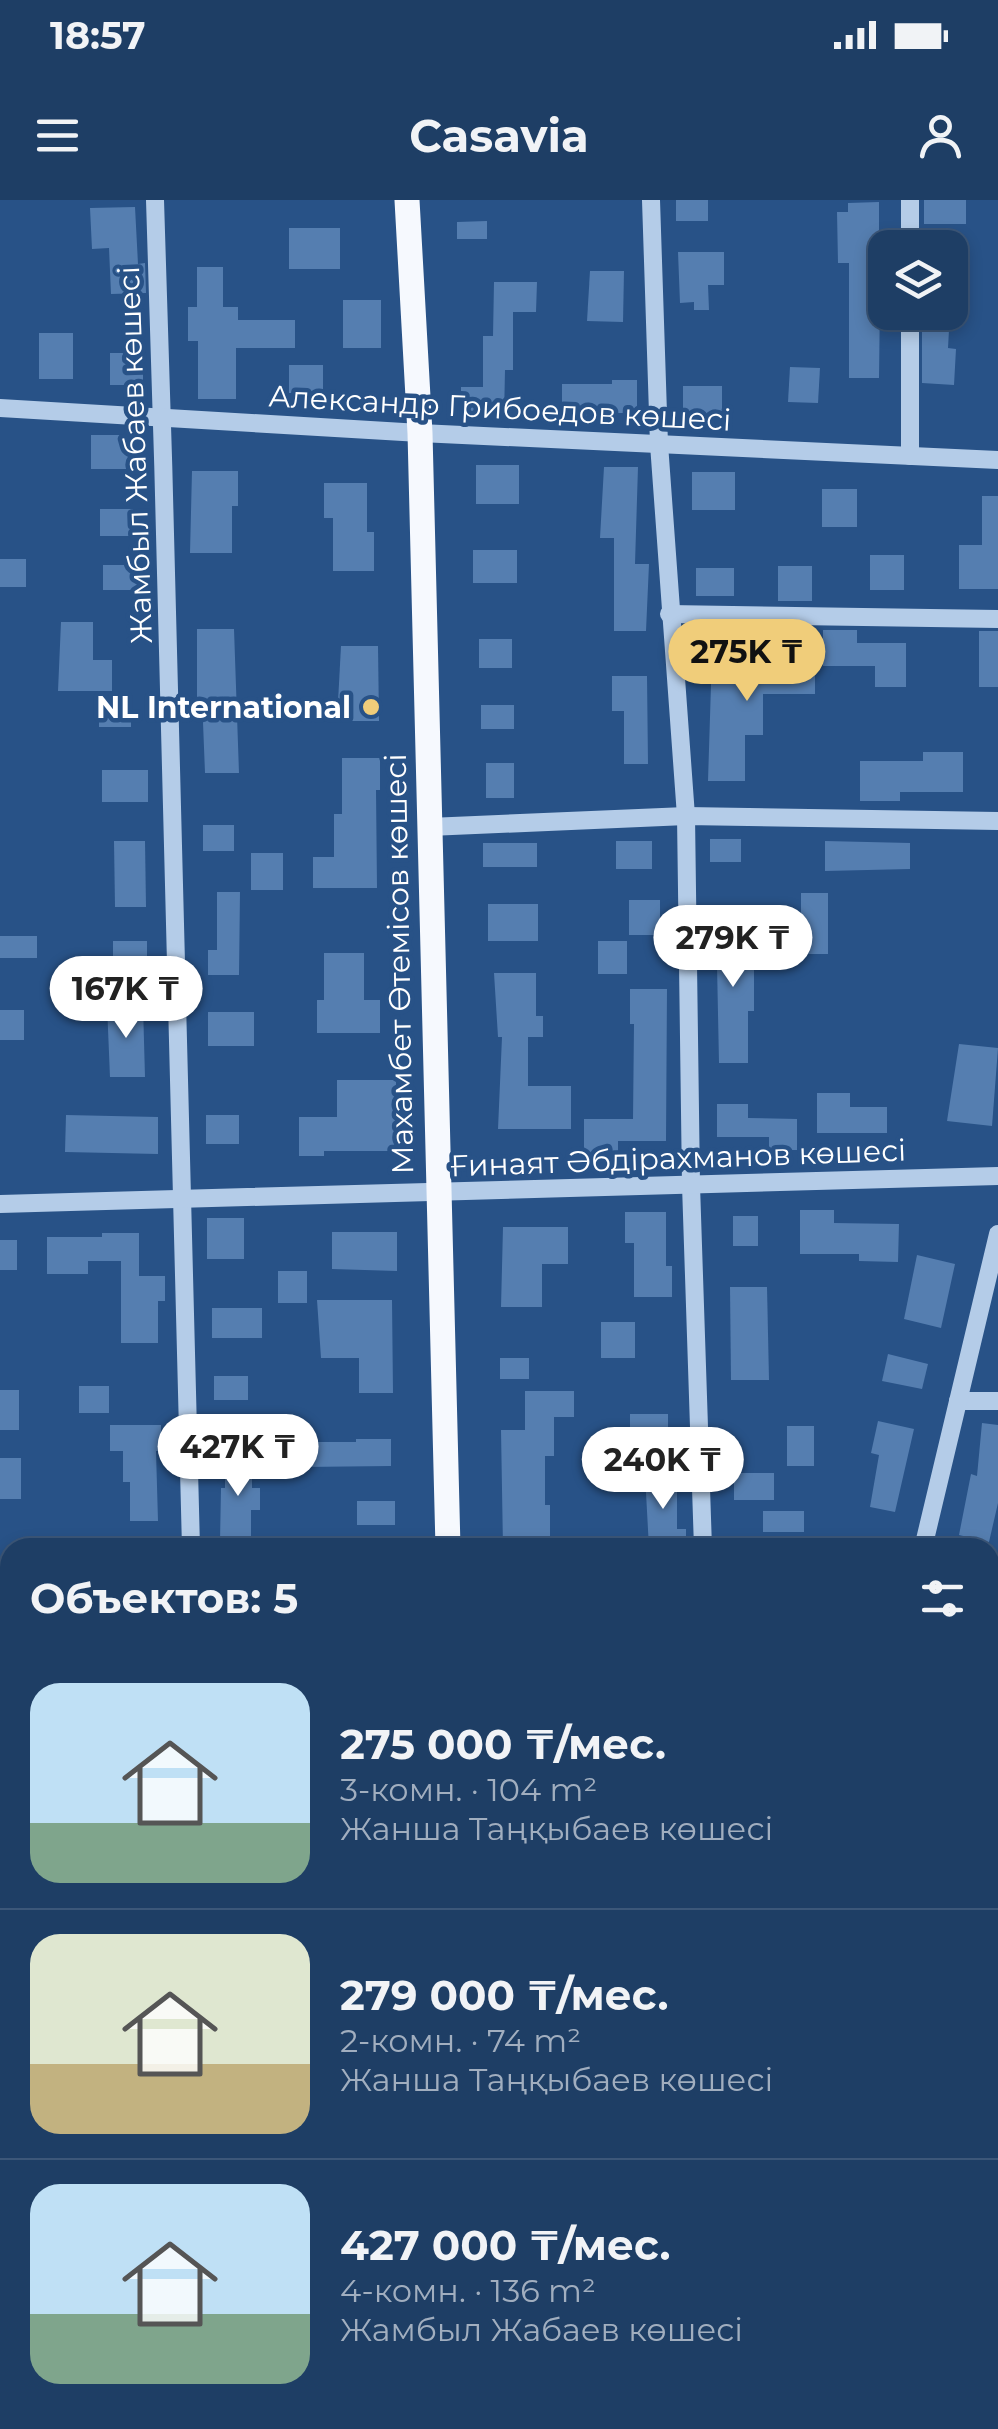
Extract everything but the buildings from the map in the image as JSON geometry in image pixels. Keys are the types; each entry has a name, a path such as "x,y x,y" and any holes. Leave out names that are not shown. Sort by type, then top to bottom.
{"main road":[{"name":"Махамбет Өтемісов көшесі","path":"406,200 420,433 436,1192 448,1538"}],"street":[{"name":"Жамбыл Жабаев көшесі","path":"155,200 179,1199 192,1538"},
{"path":"650,200 659,444 686,816 703,1538"},
{"path":"910,200 910,230"},
{"path":"910,330 910,456"},
{"name":"Александр Грибоедов көшесі","path":"0,408 420,433 998,460"},
{"path":"669,614 998,620"},
{"path":"429,826 686,816 998,821"},
{"name":"Ғинаят Әбдірахманов көшесі","path":"0,1204 998,1176"},
{"path":"925,1538 998,1234"},
{"path":"958,1401 998,1401"}],"place":[{"name":"NL International","path":"371,707"}]}
